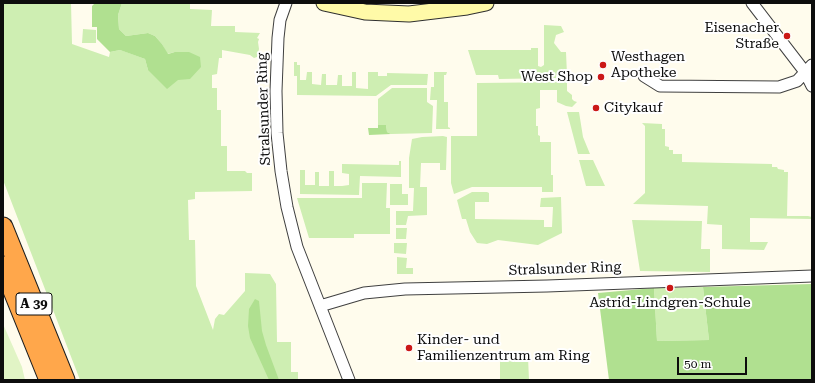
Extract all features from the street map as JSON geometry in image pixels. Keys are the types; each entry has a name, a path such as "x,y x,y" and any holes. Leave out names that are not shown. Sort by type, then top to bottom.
{"highway":[{"name":"A 39","path":"3,227 66,380"},
{"name":"A 39","path":"3,266 49,380"}],"street":[{"name":"Stralsunder Ring","path":"286,3 280,20 278,38 277,133 281,171 291,227 297,247 349,380"},
{"path":"324,3 365,12 409,14 467,7 486,3"},
{"path":"390,3 422,3"},
{"path":"752,3 808,68 812,86"},
{"path":"644,76 660,86 779,87 797,81 808,68"},
{"name":"Stralsunder Ring","path":"320,306 364,293 405,289 547,286 812,276"}],"green space":[{"path":"3,3 71,3 72,44 109,57 110,52 120,50 126,52 145,59 148,70 175,52 167,54 162,44 155,36 148,33 126,36 119,29 118,15 122,3 190,3 190,9 212,10 211,26 235,26 235,32 260,33 257,38 259,39 259,49 257,57 254,58 250,55 222,50 222,58 219,58 217,74 212,75 212,88 217,88 217,110 221,110 221,146 227,146 227,171 245,171 247,173 252,173 252,191 195,192 195,199 188,200 189,240 195,240 196,286 213,330 215,319 219,314 224,315 245,291 245,273 270,274 276,284 277,342 291,342 291,372 298,372 298,380 80,380 3,180"},
{"path":"95,3 122,3 118,15 119,29 126,36 148,33 155,36 168,54 175,52 189,52 200,57 201,67 190,79 178,80 167,89 148,70 145,59 120,50 110,52 97,39 97,27 92,27 92,6"},
{"path":"544,25 561,26 564,32 556,35 554,43 561,52 566,52 567,75 556,75 556,78 499,79 498,75 476,75 468,50 531,50 531,48 538,48 538,66 541,67 544,65"},
{"path":"83,29 96,30 96,43 82,43"},
{"path":"294,62 297,62 297,65 300,65 300,80 306,80 307,72 312,72 312,84 321,85 322,74 326,74 326,85 337,85 338,75 342,75 342,86 352,86 352,72 356,72 356,88 368,89 368,72 378,72 378,76 387,76 387,73 428,74 427,85 391,85 376,96 297,95 297,76 294,76"},
{"path":"434,72 447,72 446,75 444,75 444,102 448,102 448,127 450,129 436,129 437,100 430,100 431,87 434,87"},
{"path":"567,82 567,91 572,95 572,99 577,102 572,107 557,102 557,90 540,90 540,108 536,109 536,126 538,126 540,142 551,142 551,175 553,175 553,192 542,192 542,187 472,187 454,194 451,183 451,136 477,136 477,83"},
{"path":"392,88 427,88 427,102 433,106 432,133 391,134 387,132 386,125 378,125 378,99"},
{"path":"567,112 579,112 583,137 590,154 578,154"},
{"path":"642,123 662,124 662,129 665,129 665,146 669,147 669,150 673,150 673,154 682,154 682,162 772,164 772,167 777,167 778,169 784,170 784,172 788,172 787,216 808,216 812,217 812,219 750,218 750,242 768,242 764,250 722,249 722,225 707,224 708,206 633,204 645,193 645,126"},
{"path":"378,125 386,125 387,132 391,134 369,135 368,128 378,128"},
{"path":"443,136 447,137 446,170 440,170 440,163 421,163 420,187 427,187 427,215 408,216 406,225 396,225 396,211 413,211 414,188 409,188 409,158 412,139"},
{"path":"579,160 593,160 605,186 586,186"},
{"path":"399,161 401,161 401,177 360,176 359,195 300,194 300,170 305,170 305,185 315,185 315,172 319,172 319,186 329,186 329,171 334,171 334,186 342,186 349,185 349,174 342,173 342,164 399,165"},
{"path":"362,183 387,183 386,208 390,208 390,234 354,234 354,238 309,238 297,198 362,198"},
{"path":"390,184 402,184 402,194 408,194 408,205 390,205"},
{"path":"472,192 489,193 489,202 475,202 475,219 544,220 544,227 552,227 553,207 540,207 541,198 561,197 562,233 538,245 498,240 487,244 477,243 470,232 466,219 462,219 457,200"},
{"path":"632,220 702,221 701,249 710,249 710,272 640,271"},
{"path":"396,228 407,228 406,239 396,239"},
{"path":"394,243 407,243 406,254 394,253"},
{"path":"397,257 407,258 406,268 413,268 413,274 397,274"},
{"path":"812,284 812,380 609,380 598,293 654,288 657,341 709,340 703,287"},
{"path":"703,287 709,340 657,341 654,288"},
{"path":"255,299 259,301 262,331 279,380 269,380 250,338 248,326 249,309"},
{"path":"3,324 22,367 25,380 3,380"},
{"path":"500,357 528,357 529,380 500,380"}],"place":[{"name":"Eisenacher Straße","path":"787,36"},
{"name":"Westhagen Apotheke","path":"603,65"},
{"name":"West Shop","path":"601,77"},
{"name":"Citykauf","path":"596,108"},
{"name":"Astrid-Lindgren-Schule","path":"670,288"},
{"name":"Kinder- und Familienzentrum am Ring","path":"409,348"}]}
